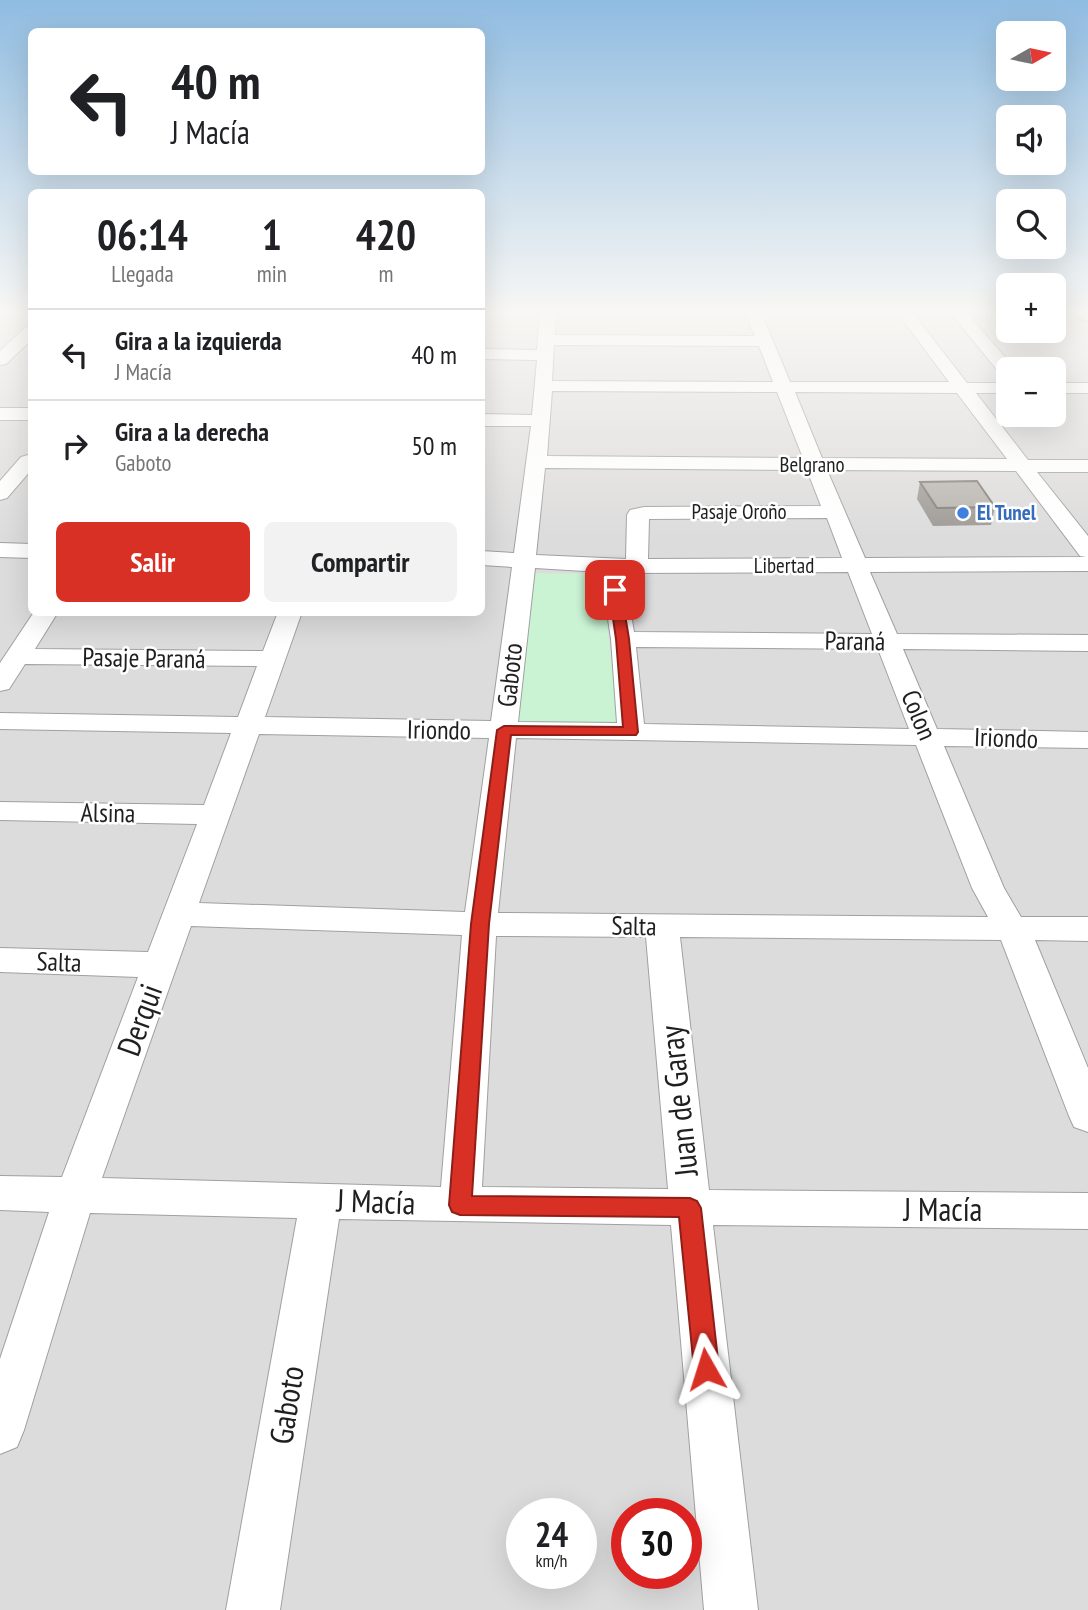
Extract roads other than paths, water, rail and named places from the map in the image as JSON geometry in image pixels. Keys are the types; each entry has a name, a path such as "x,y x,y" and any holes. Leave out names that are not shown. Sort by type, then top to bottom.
{"street":[{"name":"Gaboto","path":"460,1205 480,924 544,387"},
{"name":"Colon","path":"782,387 928,736 988,888 1023,949 1088,1116"},
{"path":"962,387 1088,551"},
{"path":"968,387 996,388"},
{"path":"1066,388 1088,388"},
{"path":"0,414 28,414"},
{"path":"485,420 541,421"},
{"path":"0,494 28,461"},
{"name":"Belgrano","path":"536,462 1088,466"},
{"name":"Pasaje Oroño","path":"637,566 638,515 644,513 834,512"},
{"path":"0,550 28,551"},
{"name":"Libertad","path":"485,558 611,566 1088,564"},
{"path":"611,566 623,639 631,732"},
{"path":"0,683 43,616"},
{"name":"Derqui","path":"0,1430 76,1193 288,616"},
{"name":"Paraná","path":"623,639 1088,643"},
{"name":"Pasaje Paraná","path":"16,656 272,659"},
{"name":"Iriondo","path":"0,721 1088,740"},
{"name":"Alsina","path":"0,811 217,815"},
{"name":"Salta","path":"180,914 480,924 1088,929"},
{"name":"Juan de Garay","path":"662,926 731,1610"},
{"name":"Salta","path":"0,960 161,965"},
{"name":"J Macía","path":"0,1193 460,1205 1088,1211"},
{"name":"Gaboto","path":"253,1610 321,1201"}],"place":[{"name":"El Tunel","path":"963,513"}]}
